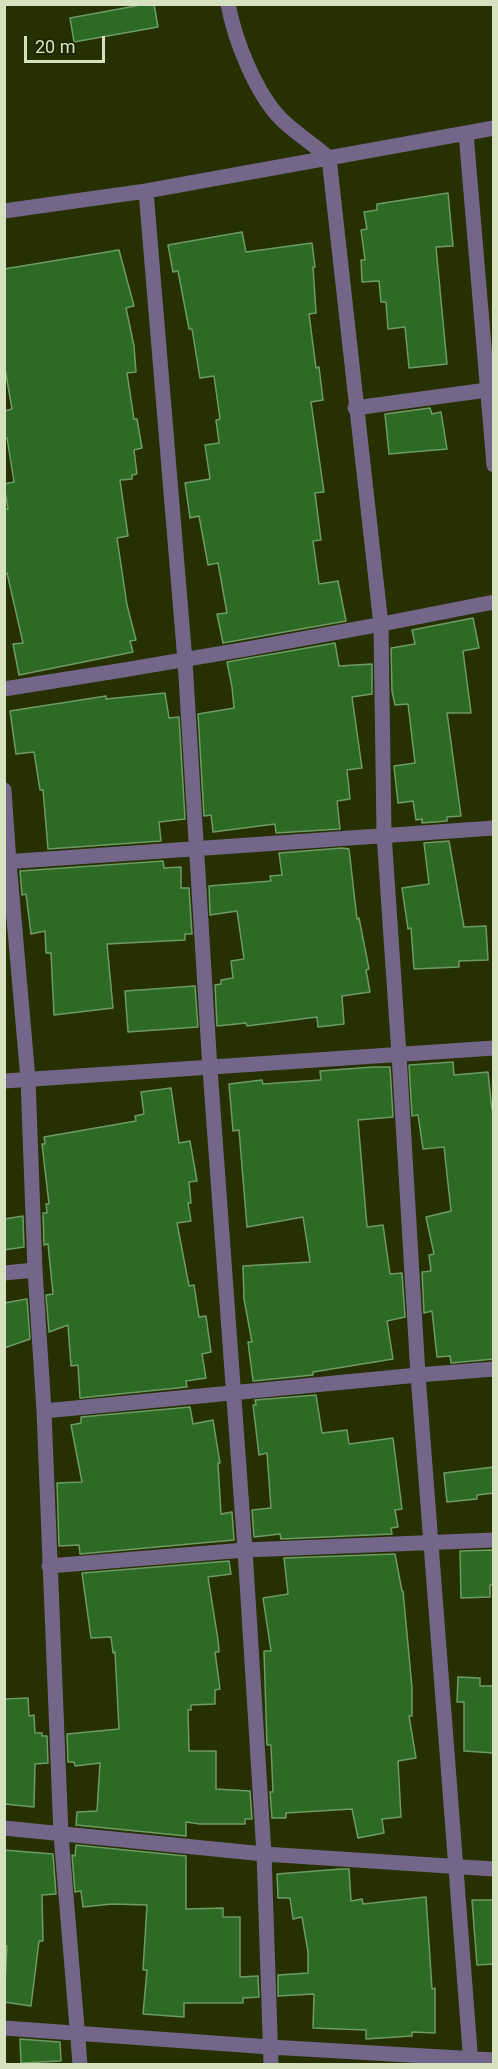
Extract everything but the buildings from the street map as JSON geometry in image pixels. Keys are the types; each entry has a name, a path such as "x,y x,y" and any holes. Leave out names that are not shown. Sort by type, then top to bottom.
{"street":[{"path":"228,4 255,83 281,119 329,158 381,625 384,834 418,1375 471,2061"},
{"path":"4,211 146,191 494,128"},
{"path":"466,133 494,465"},
{"path":"146,191 185,661 210,1069 245,1550 264,1854 271,2064"},
{"path":"356,408 487,390"},
{"path":"4,689 185,661 494,602"},
{"path":"4,790 7,862 28,1079 61,1835 80,2064"},
{"path":"7,862 494,828"},
{"path":"4,1081 210,1069 494,1048"},
{"path":"4,1273 35,1270"},
{"path":"44,1411 494,1369"},
{"path":"49,1566 245,1550 494,1540"},
{"path":"4,1828 264,1854 494,1869"},
{"path":"4,2028 471,2061 494,2060"}]}
